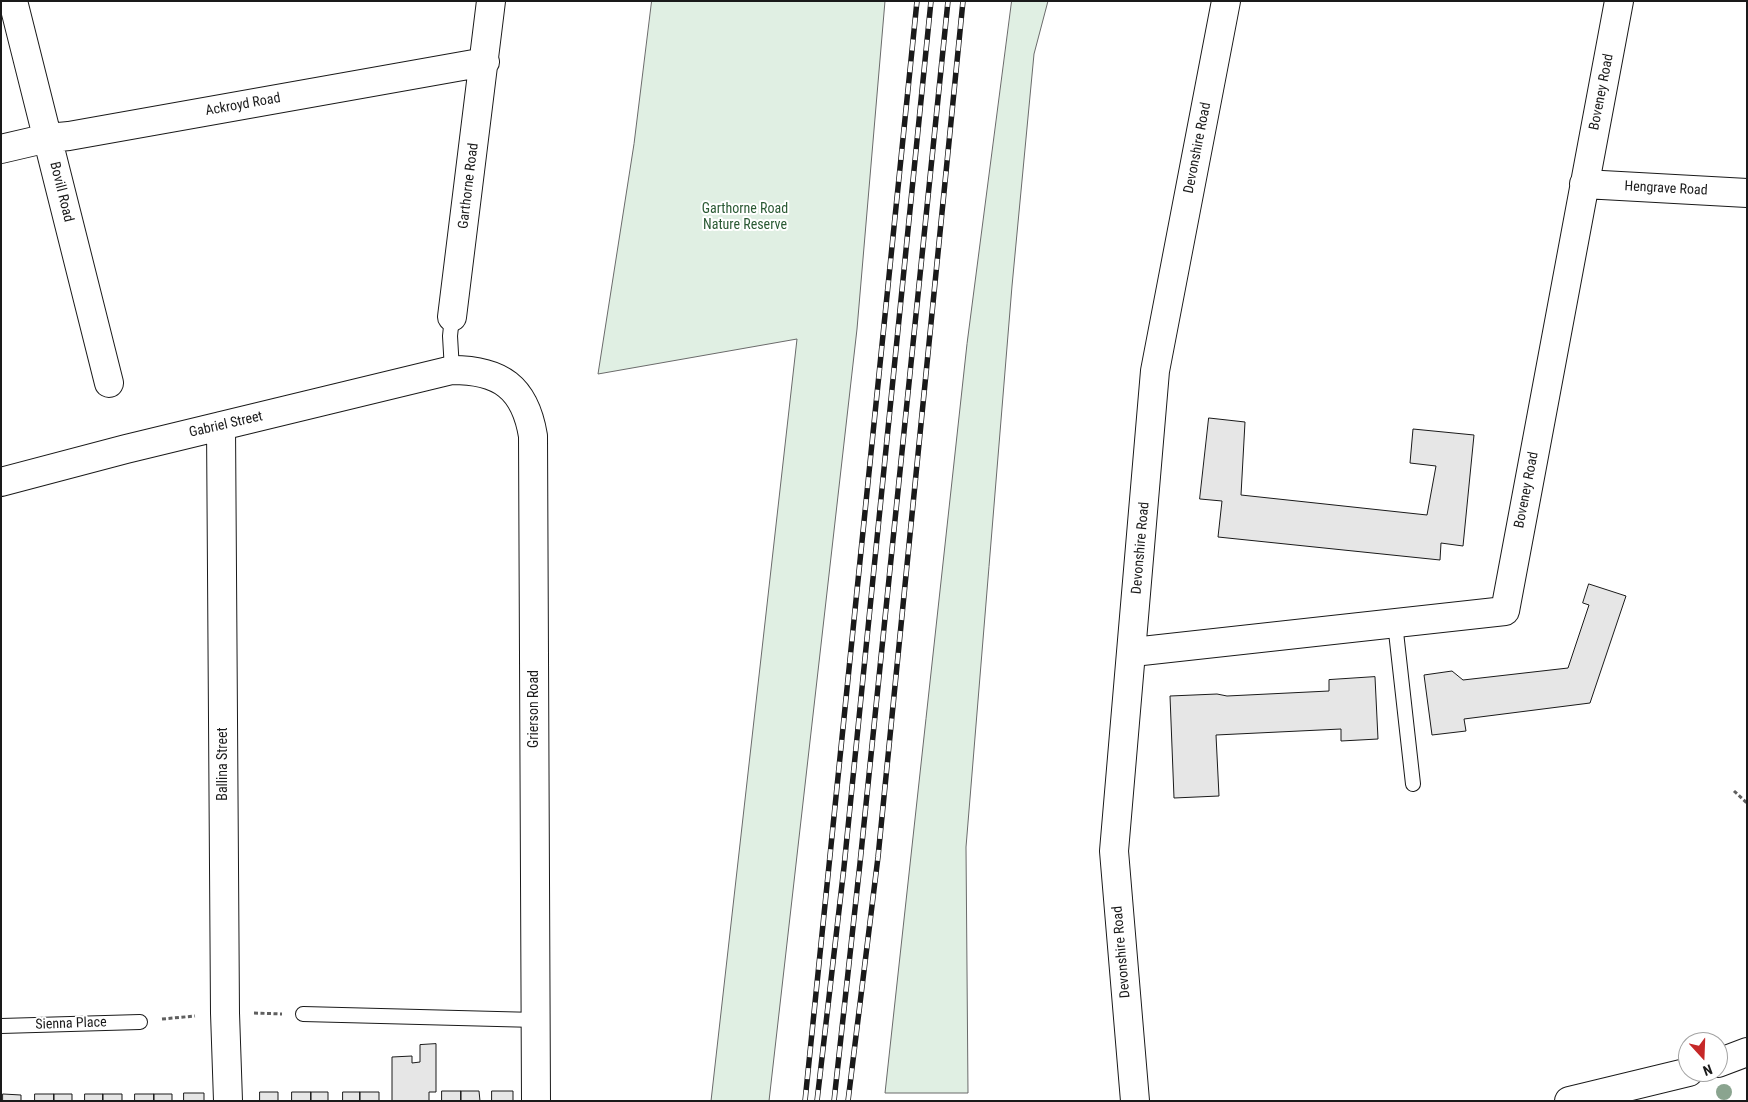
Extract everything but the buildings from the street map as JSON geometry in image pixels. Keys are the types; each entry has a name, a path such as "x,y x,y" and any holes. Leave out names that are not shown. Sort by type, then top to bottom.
{"street":[{"name":"Bovill Road","path":"13,1 110,383"},
{"name":"Garthorne Road","path":"452,317 485,62 490,1"},
{"name":"Devonshire Road","path":"1135,1101 1114,851 1133,652 1156,372 1226,1"},
{"name":"Boveney Road","path":"1133,652 1505,611 1619,1"},
{"name":"Ackroyd Road","path":"1,149 48,138 485,62"},
{"name":"Hengrave Road","path":"1584,184 1747,193"},
{"name":"Gabriel Street","path":"1,482 126,448 452,370"},
{"name":"Grierson Road","path":"452,370 475,370 495,377 510,386 521,399 527,412 533,436 536,1101"},
{"name":"Ballina Street","path":"221,426 225,1013 228,1101"},
{"path":"1728,1059 1747,1052"},
{"path":"1569,1101 1678,1075"}],"lane":[{"name":"Garthorne Road","path":"452,317 450,343 452,370"},
{"path":"1395,623 1413,784"},
{"path":"303,1014 536,1020"},
{"name":"Sienna Place","path":"1,1026 140,1022"}],"path":[{"path":"1734,791 1747,803"},
{"path":"140,1022 225,1013 303,1014"}],"green space":[{"name":"Garthorne Road Nature Reserve","path":"652,1 885,1 857,329 769,1101 711,1101 797,339 598,374 634,144"},
{"path":"1012,1 1048,1 1034,54 1012,286 966,847 968,1093 885,1093 967,344"}],"railway":[{"path":"805,1101 917,1"},
{"path":"817,1101 844,867 931,1"},
{"path":"834,1101 948,1"},
{"path":"848,1101 878,857 963,1"}]}
